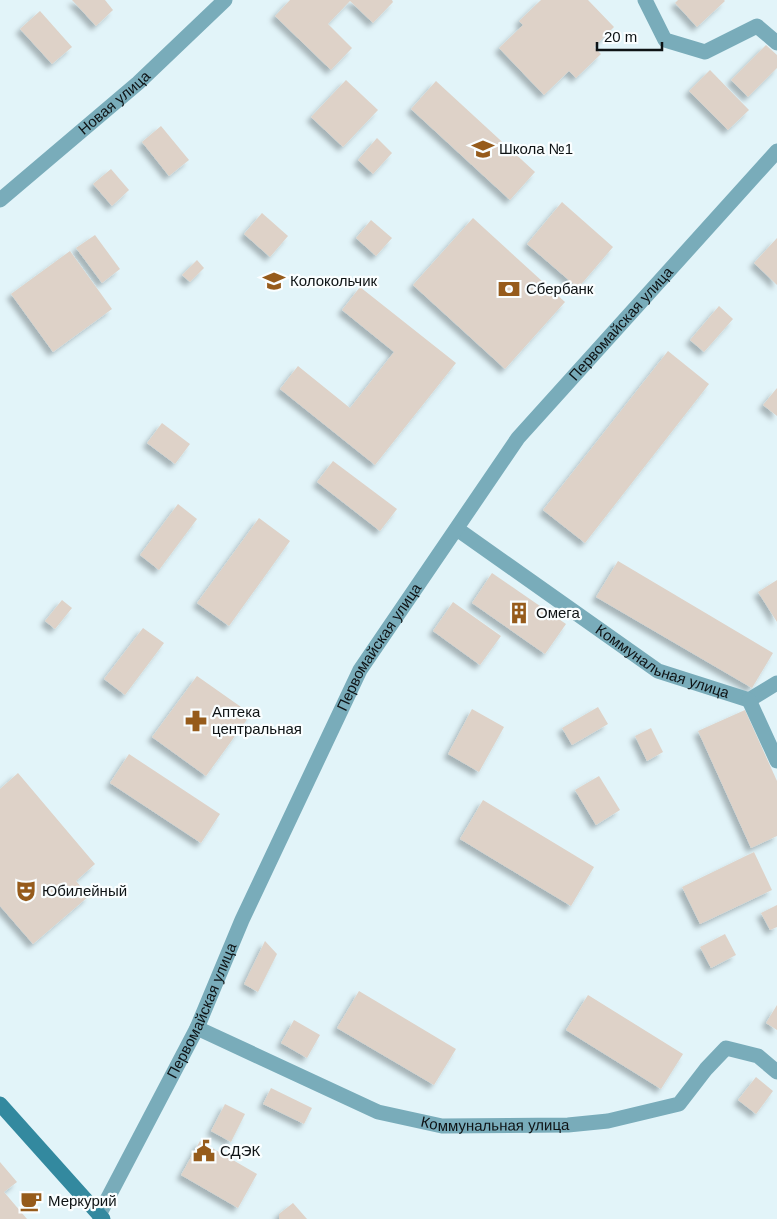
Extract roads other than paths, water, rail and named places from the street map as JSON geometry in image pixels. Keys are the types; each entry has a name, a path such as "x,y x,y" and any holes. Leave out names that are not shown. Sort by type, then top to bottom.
{"main road":[{"path":"0,1104 100,1218"}],"street":[{"name":"Новая улица","path":"0,200 138,84 225,0"},
{"path":"645,0 665,40 705,52 757,26 777,43"},
{"name":"Первомайская улица","path":"100,1218 197,1028 242,920 360,670 518,438 777,151"},
{"name":"Коммунальная улица","path":"457,530 658,671 749,700 777,761"},
{"name":"Коммунальная улица","path":"749,700 777,683"},
{"name":"Коммунальная улица","path":"197,1028 378,1112 442,1126 568,1125 608,1121 679,1104 706,1069 726,1048 758,1056 777,1072"}],"place":[{"name":"Школа №1","path":"483,149"},
{"name":"Колокольчик","path":"274,281"},
{"name":"Сбербанк","path":"509,289"},
{"name":"Омега","path":"519,613"},
{"name":"Аптека центральная","path":"196,721"},
{"name":"Юбилейный","path":"26,891"},
{"name":"СДЭК","path":"204,1151"},
{"name":"Меркурий","path":"31,1201"}]}
